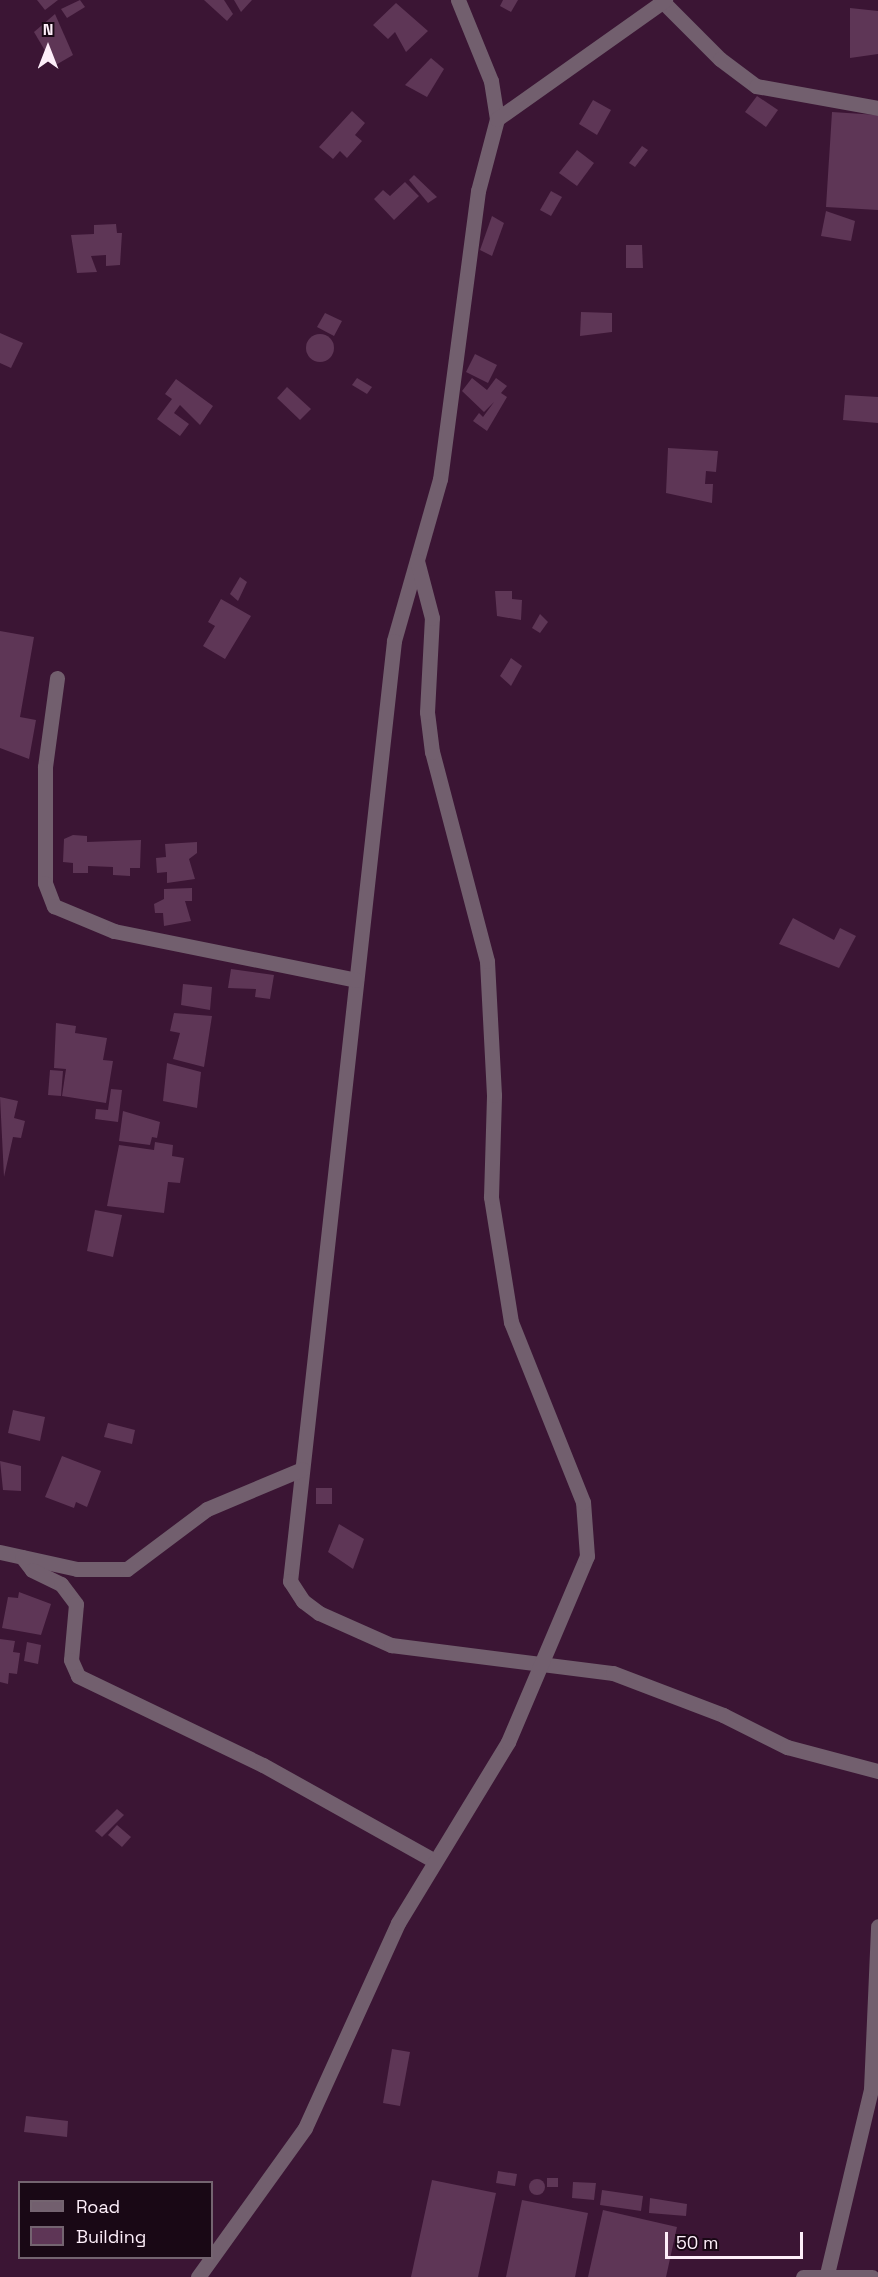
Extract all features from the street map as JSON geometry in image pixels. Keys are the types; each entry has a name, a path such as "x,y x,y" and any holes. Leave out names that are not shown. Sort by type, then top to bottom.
{"street":[{"path":"458,0 491,81 497,119 478,191 440,479 394,641 302,1469 288,1570 292,1590 303,1601 368,1637 416,1653 543,1667 595,1668 634,1679 787,1747 878,1771"},
{"path":"497,119 663,0 720,59 756,86 878,108"},
{"path":"213,2256 305,2128 368,1985 433,1860 508,1742 543,1667 587,1556 583,1502 511,1322 491,1197 494,1095 487,961 432,752 427,712 432,618 417,561"},
{"path":"57,678 45,767 45,883 54,906 114,931 356,980"},
{"path":"0,1552 77,1569 128,1569 207,1509 302,1469"},
{"path":"22,1557 32,1570 61,1584 76,1605 71,1660 78,1676 263,1765 433,1860"},
{"path":"827,2274 871,2089 878,1926"},
{"path":"198,2277 211,2259"},
{"path":"803,2277 827,2274 872,2277"}],"building":[{"path":"37,0 58,0 45,10"},
{"path":"80,0 85,7 67,18 61,9"},
{"path":"204,0 224,0 233,14 227,21"},
{"path":"234,0 252,0 241,12"},
{"path":"503,0 518,0 511,12 500,6"},
{"path":"396,3 428,31 406,52 395,32 388,39 373,25"},
{"path":"850,8 878,11 878,54 850,58"},
{"path":"55,14 73,55 54,66 34,32"},
{"path":"431,58 444,69 427,97 405,85"},
{"path":"757,96 778,110 766,127 745,112"},
{"path":"593,100 611,110 597,135 579,124"},
{"path":"352,111 365,123 355,135 362,141 347,158 340,151 333,159 319,147"},
{"path":"832,112 878,115 878,210 826,207"},
{"path":"642,146 648,150 635,167 629,163"},
{"path":"577,150 594,163 577,186 559,173"},
{"path":"414,175 437,197 428,203 409,180"},
{"path":"405,182 419,196 394,220 374,199 383,190 390,196"},
{"path":"551,191 562,197 551,216 540,210"},
{"path":"826,211 855,221 851,241 821,236"},
{"path":"492,216 504,223 492,256 480,250"},
{"path":"116,224 117,233 122,233 120,265 106,266 106,255 91,256 97,272 77,273 71,235 94,234 94,225"},
{"path":"626,245 642,245 643,268 626,268"},
{"path":"581,312 612,313 612,332 580,336"},
{"path":"325,313 342,321 334,336 317,327"},
{"path":"0,333 23,343 11,368 0,363"},
{"path":"320,334 330,338 334,348 330,358 320,362 310,358 306,348 310,338"},
{"path":"475,354 497,365 488,383 466,372"},
{"path":"357,378 372,387 367,394 352,385"},
{"path":"472,378 487,390 496,378 507,386 501,393 507,397 487,431 473,421 479,413 483,417 494,402 484,412 462,391"},
{"path":"176,379 213,406 200,425 180,405 174,413 189,424 180,436 157,419 172,399 165,394"},
{"path":"287,387 311,409 300,420 277,398"},
{"path":"845,395 878,397 878,423 843,420"},
{"path":"668,448 718,451 716,472 706,471 705,484 713,484 712,503 666,493"},
{"path":"240,577 247,582 238,601 230,594"},
{"path":"495,591 512,591 512,599 522,600 521,620 497,616"},
{"path":"221,599 251,616 225,659 203,646 215,626 208,622"},
{"path":"540,614 548,622 540,633 532,628"},
{"path":"0,631 34,637 20,717 36,720 29,759 0,748"},
{"path":"511,658 522,666 511,686 500,676"},
{"path":"73,835 87,836 87,842 141,840 140,868 130,868 130,876 113,875 113,867 88,866 88,873 73,873 73,863 63,862 64,839"},
{"path":"197,842 197,853 189,859 195,879 167,883 167,872 157,873 156,858 166,857 165,844"},
{"path":"192,888 192,901 185,901 191,921 164,926 163,913 155,913 154,904 164,899 164,889"},
{"path":"793,918 834,940 840,928 856,936 839,968 779,944"},
{"path":"231,969 274,975 270,999 255,997 256,989 228,988"},
{"path":"183,984 212,987 210,1010 181,1005"},
{"path":"174,1013 212,1016 204,1067 173,1059 180,1033 170,1031"},
{"path":"56,1023 76,1026 75,1033 107,1038 103,1060 113,1061 106,1103 62,1096 66,1069 54,1068"},
{"path":"167,1063 201,1072 197,1108 163,1101"},
{"path":"50,1070 63,1071 61,1096 48,1095"},
{"path":"111,1089 122,1090 118,1122 95,1119 96,1109 108,1110"},
{"path":"0,1097 18,1101 14,1118 25,1121 21,1138 13,1137 4,1177"},
{"path":"123,1111 160,1122 157,1138 152,1137 150,1145 119,1141"},
{"path":"155,1142 173,1145 172,1156 184,1158 180,1183 168,1182 164,1213 107,1206 119,1145 154,1150"},
{"path":"95,1210 122,1215 113,1257 87,1251"},
{"path":"13,1410 45,1417 40,1441 8,1433"},
{"path":"108,1423 135,1430 132,1444 104,1437"},
{"path":"62,1456 101,1471 87,1507 76,1502 74,1508 45,1497"},
{"path":"0,1461 21,1466 21,1491 3,1490"},
{"path":"316,1488 332,1488 332,1504 316,1504"},
{"path":"339,1524 364,1539 353,1569 328,1552"},
{"path":"19,1592 51,1604 41,1635 2,1628 8,1597 18,1598"},
{"path":"0,1639 15,1641 13,1652 20,1653 17,1674 9,1673 8,1684 0,1682"},
{"path":"27,1642 41,1645 38,1664 24,1661"},
{"path":"117,1809 124,1815 102,1837 95,1831"},
{"path":"117,1825 131,1837 122,1847 108,1835"},
{"path":"392,2049 410,2052 400,2106 383,2103"},
{"path":"26,2116 68,2121 67,2137 24,2132"},
{"path":"498,2171 517,2174 515,2186 496,2183"},
{"path":"547,2178 558,2178 558,2187 547,2187"},
{"path":"537,2179 545,2187 537,2195 529,2187"},
{"path":"432,2180 496,2193 478,2277 411,2277"},
{"path":"573,2182 596,2183 594,2200 572,2198"},
{"path":"602,2190 643,2196 641,2211 600,2205"},
{"path":"650,2198 687,2204 686,2216 649,2213"},
{"path":"522,2200 588,2213 575,2277 506,2277"},
{"path":"603,2210 677,2227 666,2277 588,2277"}]}
